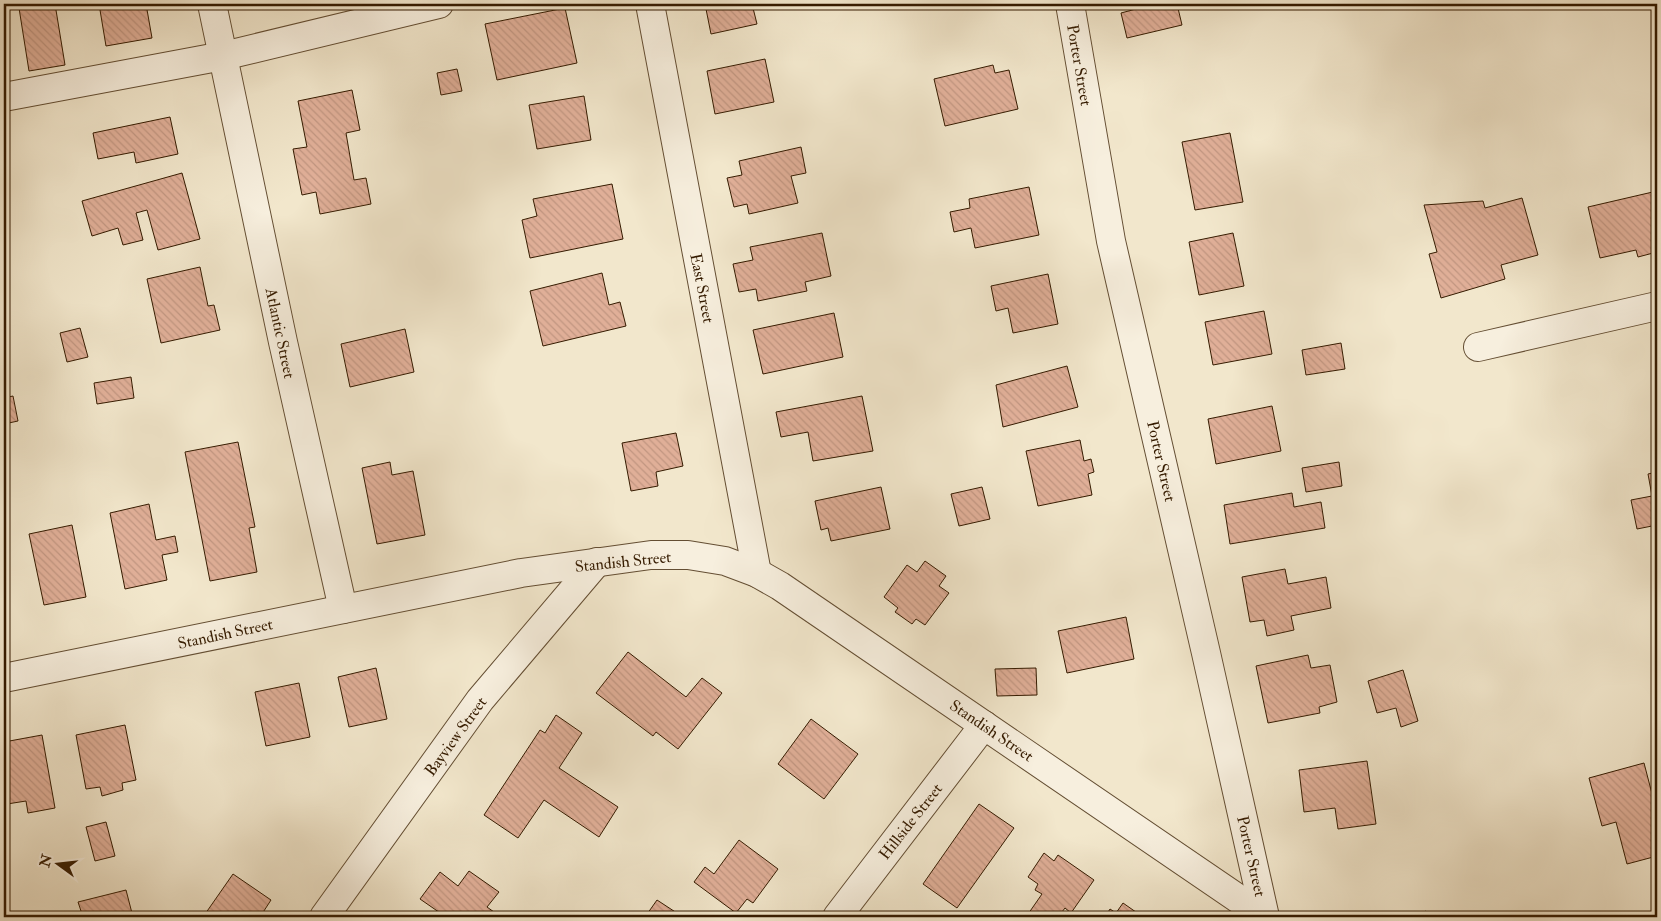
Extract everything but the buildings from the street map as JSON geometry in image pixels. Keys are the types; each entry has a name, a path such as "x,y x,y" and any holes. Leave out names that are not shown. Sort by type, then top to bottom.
{"street":[{"name":"Atlantic Street","path":"212,4 283,342 343,609"},
{"path":"4,97 223,56 439,4"},
{"name":"East Street","path":"650,4 758,573"},
{"name":"Porter Street","path":"1070,4 1111,241 1265,917"},
{"path":"1478,348 1657,306"},
{"name":"Standish Street","path":"4,678 521,573 651,555 688,555 725,561 758,573 780,586 1265,917"},
{"name":"Bayview Street","path":"324,917 480,700 597,562"},
{"name":"Hillside Street","path":"836,917 984,725"}]}
